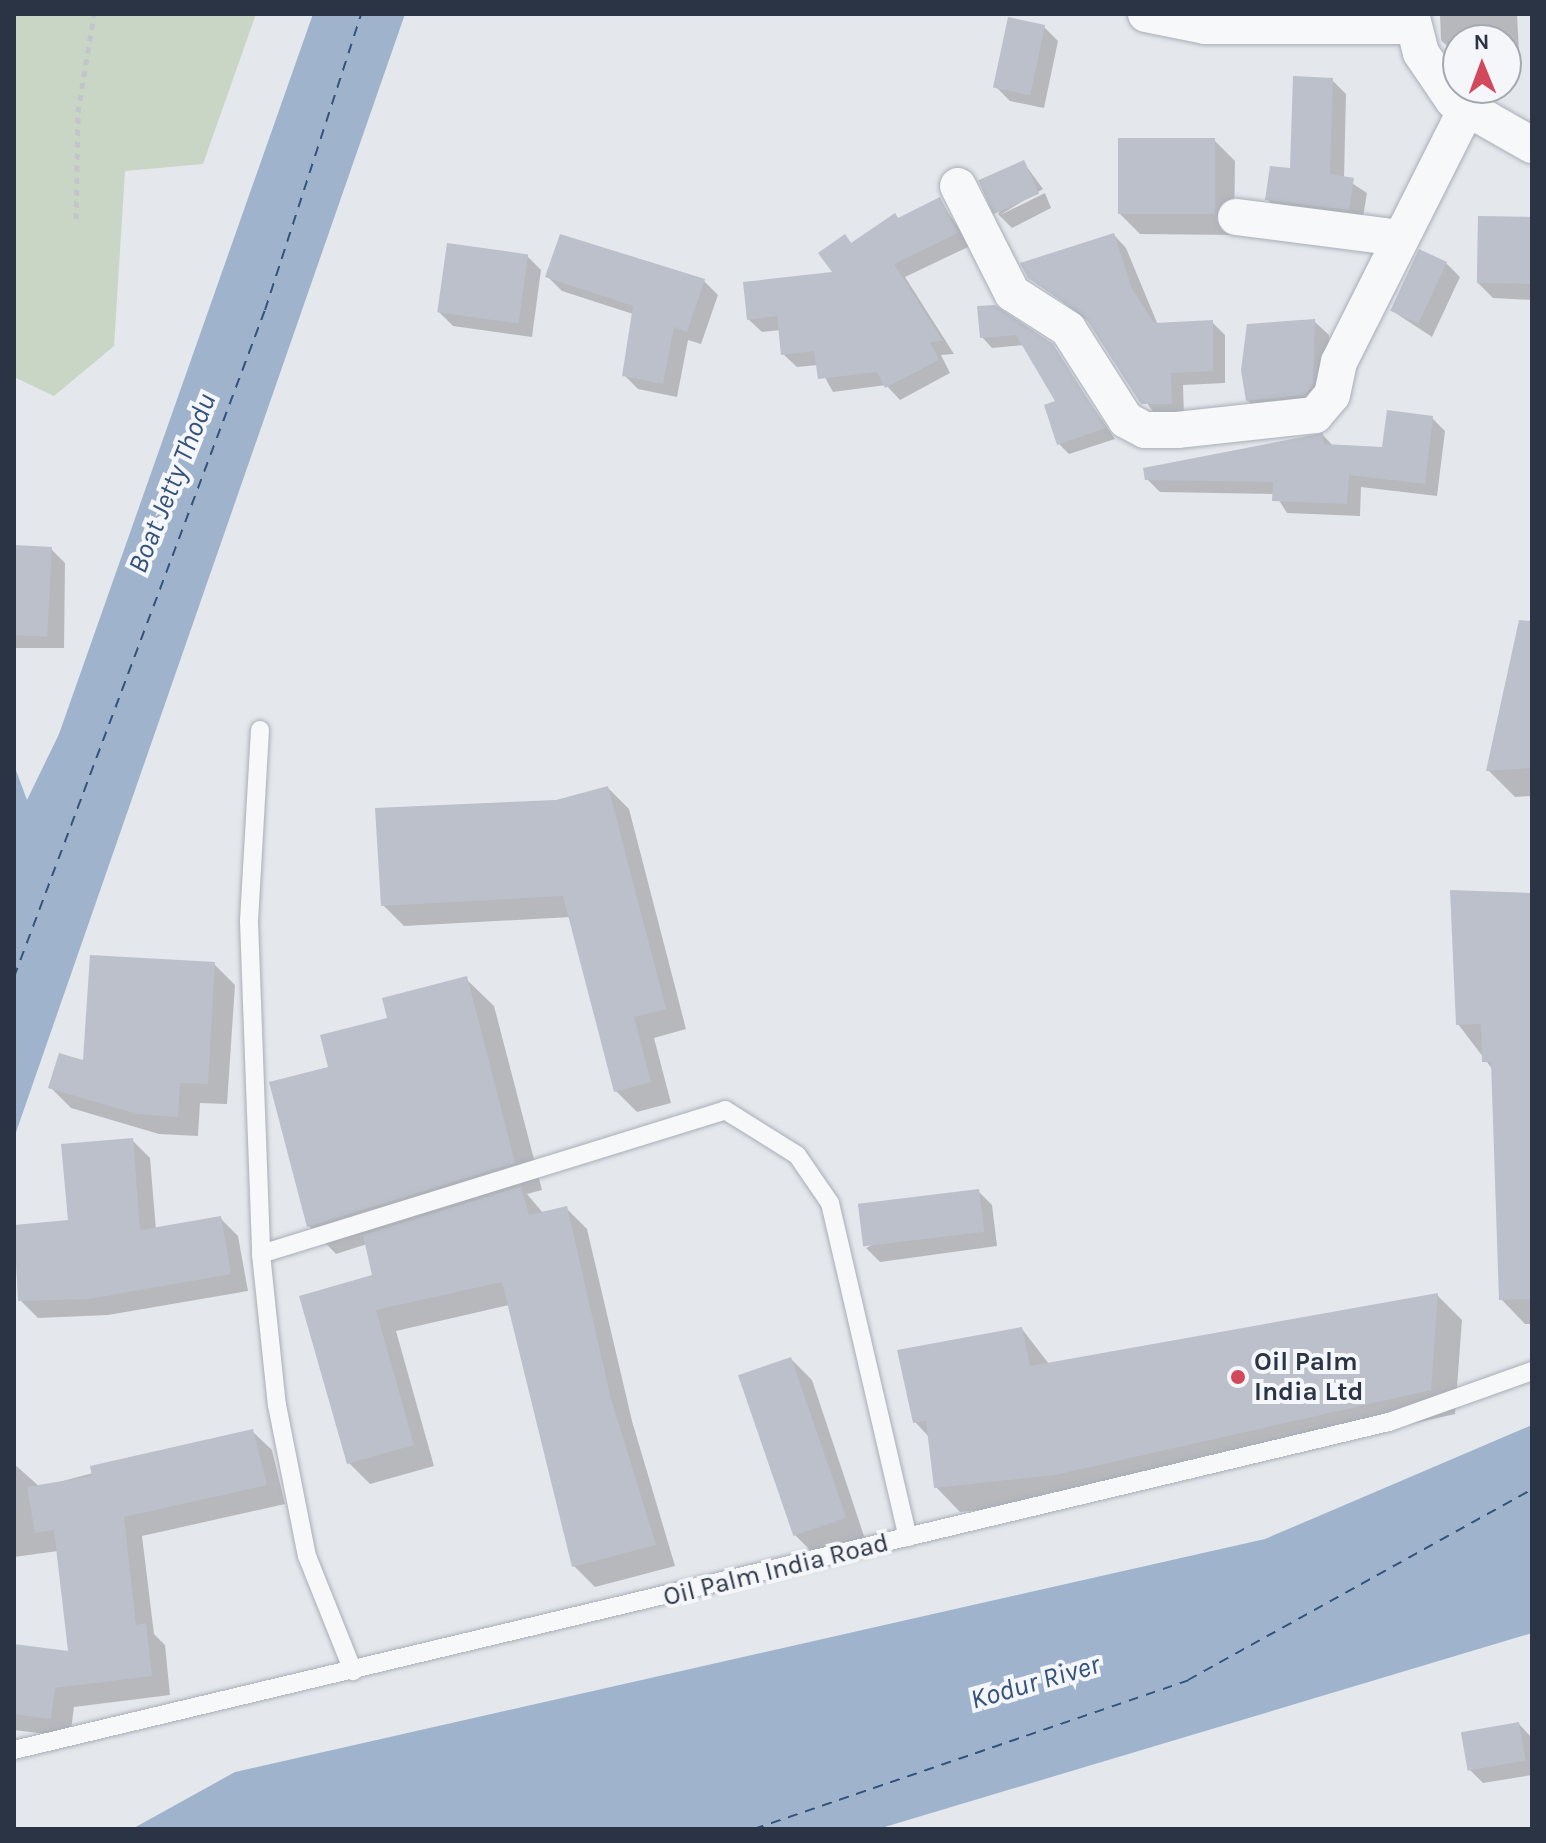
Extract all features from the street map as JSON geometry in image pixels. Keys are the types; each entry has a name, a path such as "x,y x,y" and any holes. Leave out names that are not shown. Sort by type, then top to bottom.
{"street":[{"path":"1146,14 1205,26 1410,20 1421,53 1466,109 1532,145"},
{"path":"958,186 1012,293 1068,329 1126,420 1145,430 1315,415 1332,395 1339,362 1466,109"},
{"path":"1236,217 1399,238"}],"lane":[{"path":"260,730 249,937 261,1254 277,1405 307,1556 353,1671"},
{"path":"261,1254 725,1110 797,1155 830,1203 908,1537"},
{"name":"Oil Palm India Road","path":"14,1750 129,1717 353,1671 1389,1422 1532,1371"}],"path":[{"path":"76,219 78,112 94,14"}],"green space":[{"path":"14,14 256,14 203,164 125,171 114,346 54,396 14,377"}],"water":[{"name":"Boat Jetty Thodu","path":"313,14 405,14 14,1138 14,765 27,800 59,734"},
{"name":"Kodur River","path":"1532,1425 1532,1633 878,1829 132,1829 235,1772 1265,1539"}],"building":[{"path":"1008,17 1045,25 1030,95 993,87"},
{"path":"1293,76 1333,78 1330,174 1354,178 1349,210 1265,200 1270,166 1290,168"},
{"path":"1118,138 1215,138 1215,214 1118,214"},
{"path":"1024,160 1039,194 993,214 978,180"},
{"path":"940,197 958,233 894,264 943,341 930,342 939,360 885,388 877,372 818,379 814,351 781,355 777,316 747,320 743,282 832,272 818,253 845,234 851,243 895,213 898,218"},
{"path":"1478,216 1532,217 1531,284 1477,283"},
{"path":"1114,233 1132,289 1154,323 1213,320 1213,371 1171,373 1172,404 1141,404 1085,317 1028,278 1020,263"},
{"path":"560,234 705,279 687,332 674,327 663,384 622,376 633,306 545,277"},
{"path":"447,243 528,254 518,324 437,312"},
{"path":"1419,249 1447,262 1418,324 1390,311"},
{"path":"995,305 1053,344 1106,428 1057,445 1044,405 1055,401 1016,335 980,338 977,306"},
{"path":"1315,319 1313,385 1304,395 1246,401 1241,370 1247,324"},
{"path":"1387,410 1433,416 1425,484 1349,475 1347,504 1272,501 1273,482 1145,480 1143,468 1323,433 1324,444 1382,447"},
{"path":"14,545 52,547 47,637 14,635"},
{"path":"1519,620 1532,621 1532,768 1486,771"},
{"path":"608,786 666,1009 634,1017 651,1082 614,1092 563,896 381,906 375,808 556,800"},
{"path":"1450,890 1532,893 1532,1299 1499,1300 1491,1062 1482,1062 1481,1024 1456,1025"},
{"path":"90,955 215,962 208,1084 180,1083 178,1117 137,1114 48,1088 59,1053 83,1060"},
{"path":"467,976 515,1163 307,1227 269,1082 328,1067 320,1035 387,1018 382,998"},
{"path":"133,1138 140,1230 221,1216 231,1274 89,1299 18,1301 14,1225 68,1220 61,1144"},
{"path":"521,1186 529,1215 567,1206 611,1399 656,1545 572,1567 502,1282 376,1310 414,1445 347,1464 299,1296 372,1275 363,1235"},
{"path":"979,1189 984,1232 863,1247 858,1204"},
{"name":"Oil Palm India Ltd","path":"1438,1293 1431,1390 1055,1475 934,1488 926,1421 913,1423 897,1350 1022,1327 1030,1366"},
{"path":"791,1357 846,1518 793,1536 738,1375"},
{"path":"253,1429 267,1485 124,1517 136,1625 146,1623 152,1676 55,1688 51,1719 14,1714 14,1644 68,1651 54,1530 35,1533 27,1487 92,1476 90,1466"},
{"path":"1519,1722 1526,1760 1468,1771 1461,1732"}],"ferry route":[{"path":"14,977 265,310 361,14"},
{"path":"754,1829 1188,1680 1532,1489"}],"place":[{"name":"Oil Palm India Ltd","path":"1238,1377"}]}
